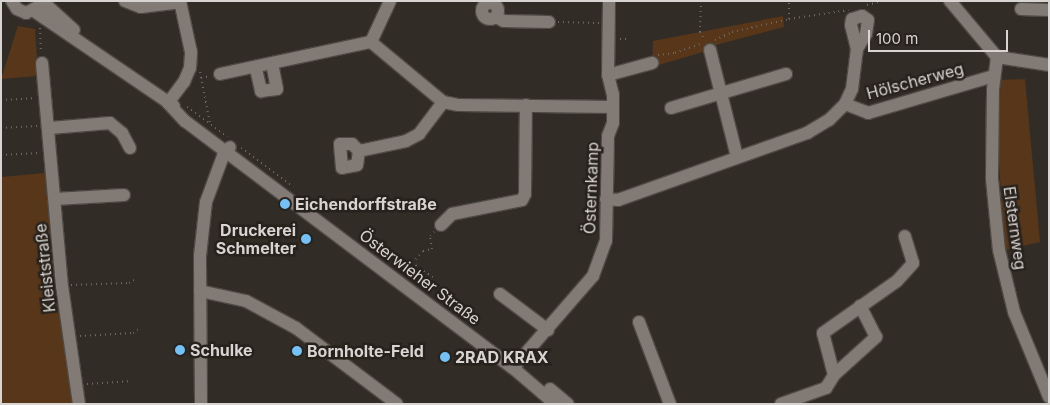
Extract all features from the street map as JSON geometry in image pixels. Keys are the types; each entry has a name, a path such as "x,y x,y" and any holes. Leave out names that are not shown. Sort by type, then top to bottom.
{"street":[{"path":"12,1 21,12 39,4"},
{"path":"125,1 141,7 180,2 191,52 184,82 171,100"},
{"path":"371,42 390,1"},
{"name":"Östernkamp","path":"513,368 593,276 606,241 608,136 613,107 608,75 609,1"},
{"path":"950,1 997,57 1049,65"},
{"path":"486,3 482,9 484,16 490,20 496,18 504,21 549,22"},
{"name":"Österwieher Straße","path":"39,4 102,55 171,100 233,153 294,196 307,212 513,368 555,404"},
{"path":"1021,9 1049,10"},
{"name":"Hölscherweg","path":"606,199 618,200 807,133 829,120 845,104 856,75 857,49 866,34 868,20 862,16 850,14"},
{"path":"220,74 256,69 371,42"},
{"path":"371,42 443,102 459,105 613,107"},
{"path":"708,46 737,157"},
{"name":"Elsternweg","path":"997,57 994,76 992,179 999,250 1014,312 1049,396"},
{"path":"608,75 652,63"},
{"name":"Kleiststraße","path":"42,64 45,124 55,199 62,286 79,404"},
{"path":"256,69 261,91 277,89 272,64"},
{"path":"671,108 786,74"},
{"name":"Hölscherweg","path":"845,104 868,113 994,76"},
{"path":"359,151 406,141 419,134 438,112 443,102"},
{"path":"441,225 452,214 522,200 525,194 526,105"},
{"path":"45,124 110,123 122,133 130,148"},
{"path":"201,404 200,256 206,202 213,186 233,153"},
{"path":"55,199 124,195"},
{"path":"834,375 823,333 897,281 913,263 905,236"},
{"path":"200,291 246,301 296,328 397,404"},
{"path":"500,294 548,330"},
{"path":"781,404 826,388 834,375 876,337 860,306"},
{"path":"639,322 670,404"},
{"name":"Österwieher Straße","path":"513,368 534,377 568,404"}],"path":[{"path":"701,1 700,32 708,46"},
{"path":"789,1 789,19"},
{"path":"652,63 659,53 675,53 708,46 732,32 842,8 850,14"},
{"path":"549,22 608,23"},
{"path":"40,23 42,64"},
{"path":"199,69 210,124"},
{"path":"1,100 36,98 38,105"},
{"path":"171,100 215,128"},
{"path":"1,128 45,124"},
{"path":"38,135 45,124"},
{"path":"1,155 39,153 39,144"},
{"path":"423,290 433,277 412,263 423,251 432,249 430,236 441,225"},
{"path":"62,286 129,282 136,279"},
{"path":"69,336 133,333 138,329"},
{"path":"467,356 472,348"},
{"path":"76,385 132,381"}],"shaded area":[{"path":"783,16 784,27 712,46 710,50 652,67 653,41"},
{"path":"18,26 35,29 38,76 1,79"},
{"path":"1025,79 1040,242 1005,250 997,134 1001,80"},
{"path":"45,173 74,404 1,404 1,177"}],"place":[{"name":"Eichendorffstraße","path":"285,204"},
{"name":"Druckerei Schmelter","path":"306,239"},
{"name":"Schulke","path":"180,350"},
{"name":"Bornholte-Feld","path":"297,351"},
{"name":"2RAD KRAX","path":"445,357"}]}
